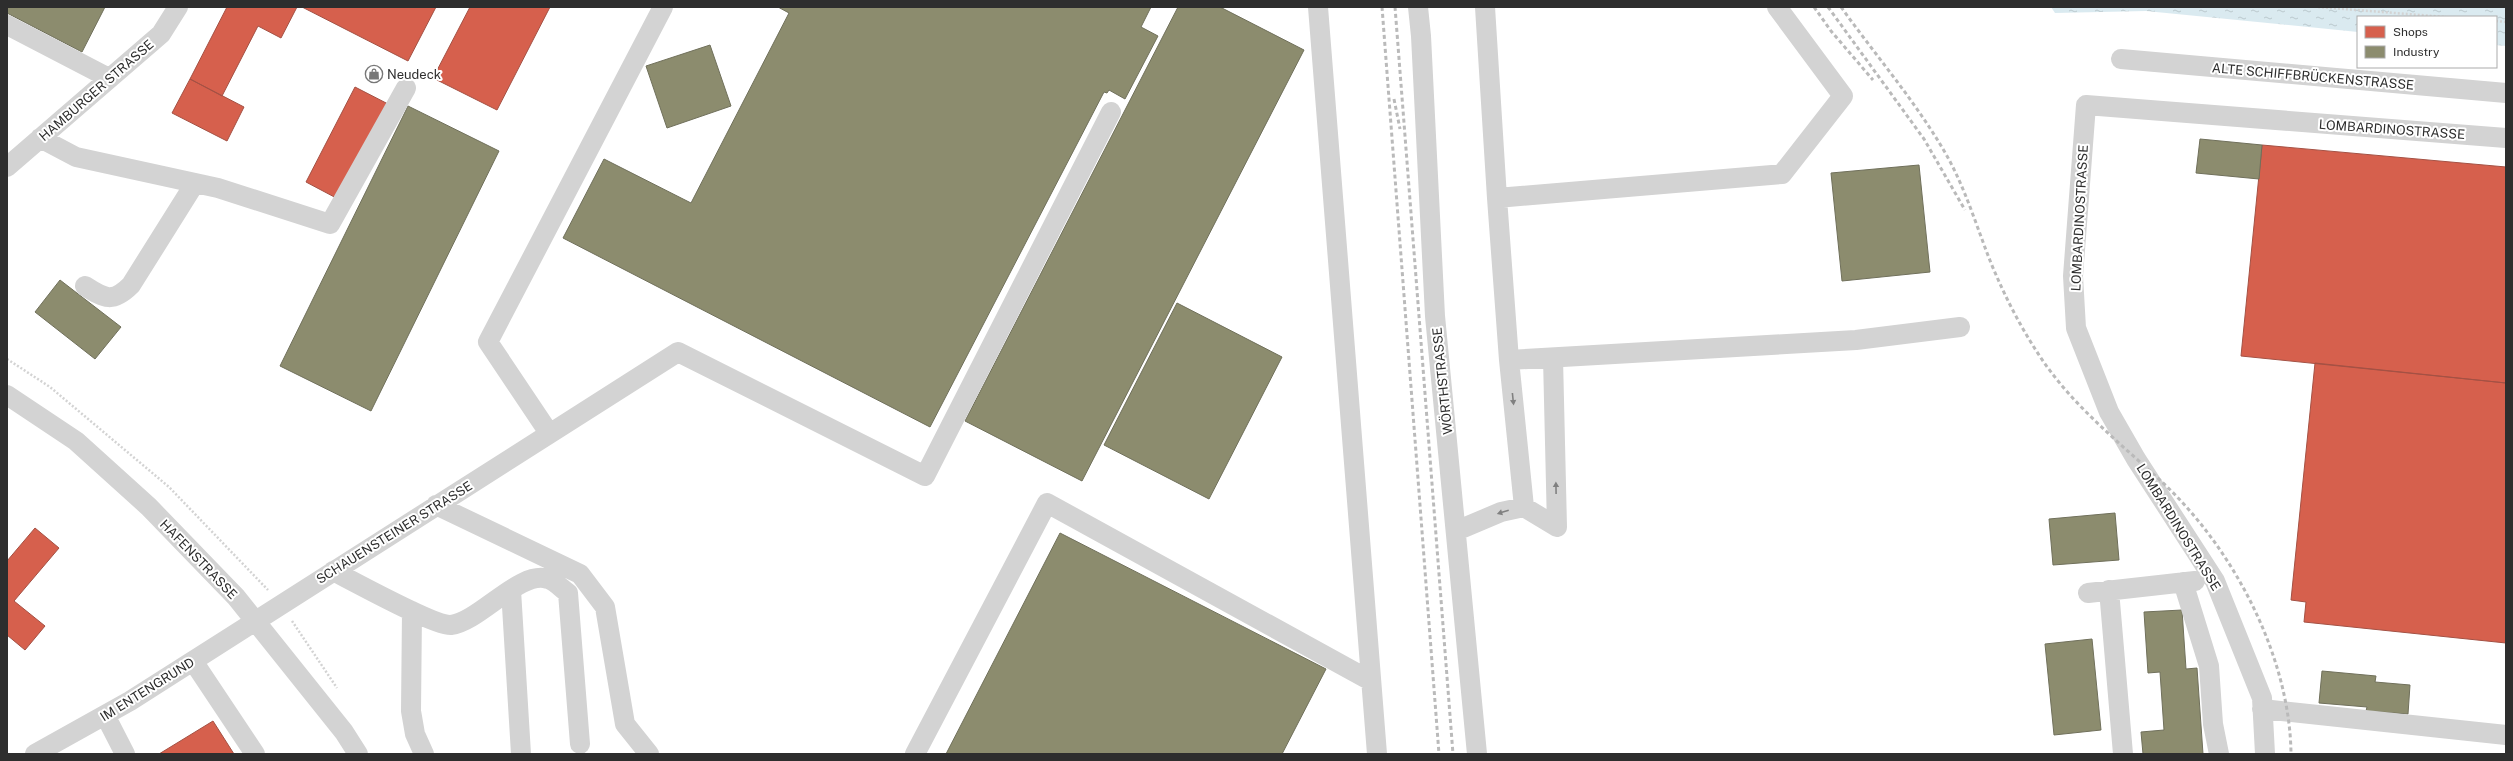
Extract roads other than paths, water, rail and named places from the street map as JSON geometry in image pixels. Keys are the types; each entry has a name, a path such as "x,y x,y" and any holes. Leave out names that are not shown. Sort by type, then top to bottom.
{"street":[{"name":"HAMBURGER STRASSE","path":"7,168 161,34 178,7"},
{"path":"549,433 488,342 663,7"},
{"path":"1318,7 1377,754"},
{"name":"WÖRTHSTRASSE","path":"1418,7 1422,36 1435,316 1477,754"},
{"path":"1485,7 1509,360 1524,507"},
{"path":"1497,198 1782,174 1843,96 1777,7"},
{"path":"7,25 109,78"},
{"name":"ALTE SCHIFFBRÜCKENSTRASSE","path":"2121,59 2506,93"},
{"path":"40,138 76,157 195,183 330,224 406,88"},
{"name":"LOMBARDINOSTRASSE","path":"2265,754 2262,698 2215,581 2109,412 2076,328 2074,276 2086,105 2506,138"},
{"name":"SCHAUENSTEINER STRASSE","path":"256,620 678,352 925,476 1111,112"},
{"path":"85,286 99,296 110,298 122,294 131,285 195,183"},
{"path":"1509,360 1856,340 1960,327"},
{"path":"1456,531 1501,512 1524,507 1557,528 1553,358"},
{"name":"HAFENSTRASSE","path":"7,395 76,441 149,507 236,596 256,620 296,674 344,732 358,754"},
{"path":"915,754 1047,503 1371,681"},
{"path":"436,505 580,574 605,607 625,724 649,754"},
{"path":"333,571 412,611 450,625 465,621 511,590 530,580 548,578 568,593 580,744"},
{"path":"2088,592 2183,582 2215,581"},
{"path":"2183,582 2209,666 2214,724 2219,754"},
{"path":"511,590 522,754"},
{"path":"2109,590 2123,754"},
{"path":"412,611 411,711 415,734 424,754"},
{"name":"IM ENTENGRUND","path":"35,754 105,715 256,620"},
{"path":"193,661 255,754"},
{"path":"2262,709 2506,735"},
{"path":"105,715 125,754"}],"water":[{"path":"2051,7 2506,7 2506,46 2497,45 2497,16 2357,16 2357,32 2146,11 2055,13"}],"railway":[{"path":"1382,7 1439,754"},
{"path":"1395,7 1453,754"},
{"path":"1814,7 1831,31 1873,80"},
{"path":"1828,7 1924,139 1965,210"},
{"path":"1841,7 1910,98 1947,156 1966,196 2002,288 2020,324 2041,358 2054,376 2082,408 2162,482 2188,509 2212,539 2234,571 2253,606 2268,642 2280,679 2288,717 2291,754"},
{"path":"1394,99 1400,129"}],"place":[{"name":"Neudeck","path":"374,74"}]}
